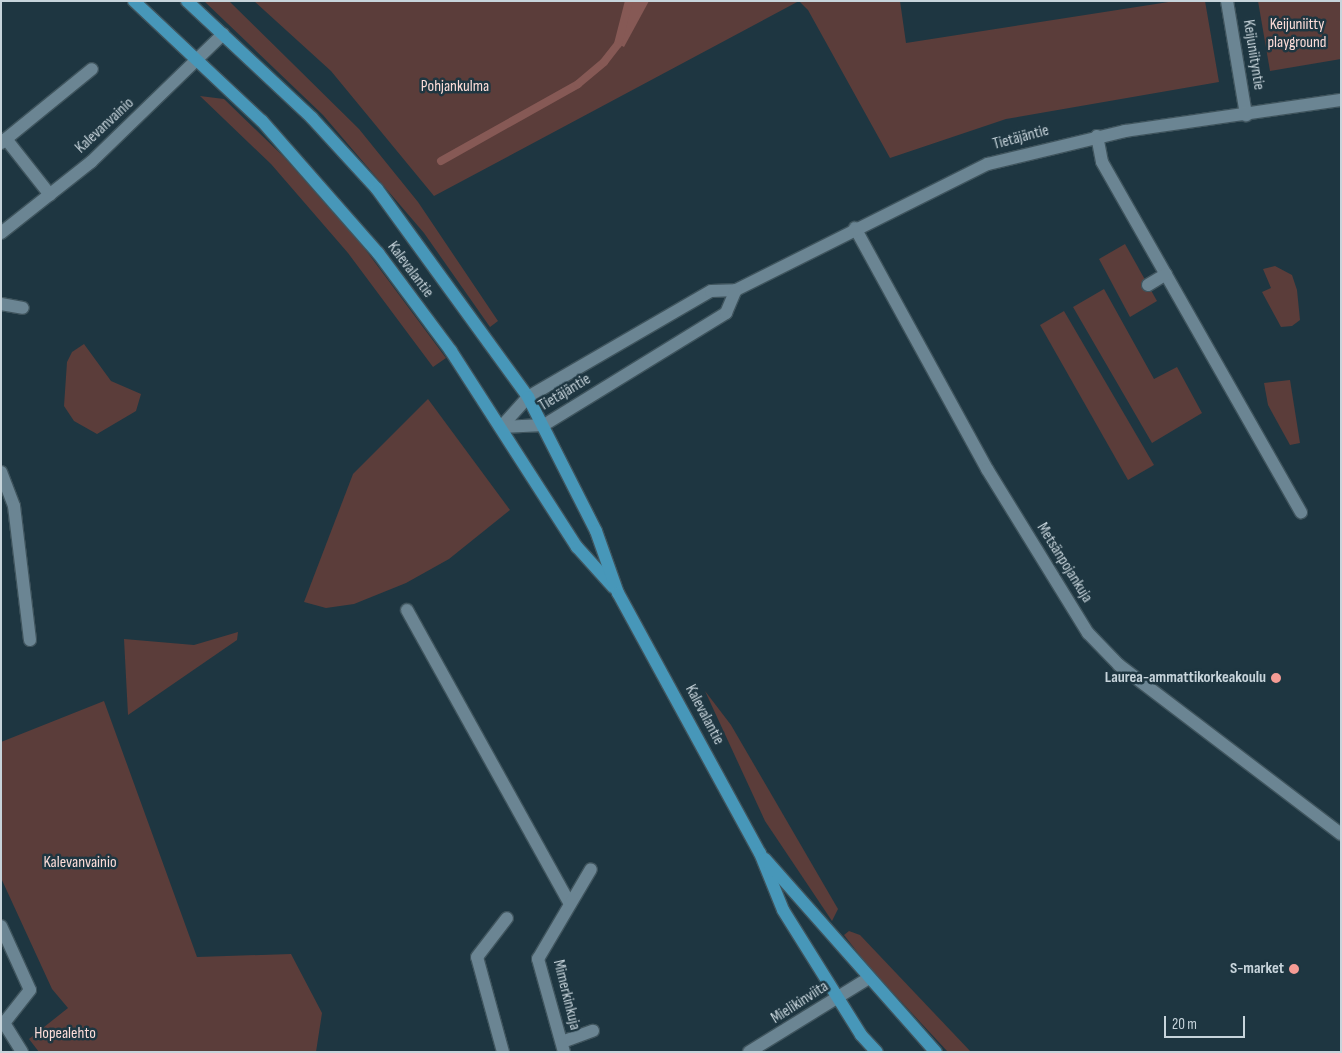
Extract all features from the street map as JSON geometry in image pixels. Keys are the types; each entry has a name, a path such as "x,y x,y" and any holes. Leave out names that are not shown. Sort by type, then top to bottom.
{"main road":[{"name":"Kalevalantie","path":"134,1 198,59 262,122 378,253 451,351 577,547 618,593"},
{"name":"Kalevalantie","path":"187,1 312,118 377,190 528,397 544,425 596,531 618,593 760,853 783,910 837,998 877,1052"},
{"name":"Kalevalantie","path":"760,853 803,897 867,979 936,1052"}],"street":[{"name":"Keijuniityntie","path":"1227,1 1246,115"},
{"name":"Kalevanvainio","path":"1,233 123,134 222,34"},
{"path":"50,195 3,141 92,69"},
{"name":"Tietäjäntie","path":"501,427 528,397 711,291 736,290 855,228 988,164 1097,136 1341,100"},
{"path":"1097,136 1102,162 1301,512"},
{"name":"Metsänpojankuja","path":"855,228 987,469 1088,633 1118,664 1341,834"},
{"path":"1148,285 1166,274"},
{"name":"Tietäjäntie","path":"501,427 544,425 726,313 736,290"},
{"path":"1,304 23,308"},
{"path":"1,472 14,506 30,640"},
{"path":"407,610 569,902"},
{"name":"Mimerkinkuja","path":"563,1047 538,959 569,902 591,869"},
{"path":"504,1052 477,957 507,918"},
{"path":"1,926 30,990 4,1022 22,1052"},
{"name":"Mielikinviita","path":"749,1052 867,979"},
{"path":"563,1047 594,1031"}],"green space":[{"path":"204,1 229,1 359,129 418,202 498,321 490,327 424,233 323,115"},
{"name":"Pohjankulma","path":"254,1 799,1 434,196 331,71"},
{"path":"799,1 900,1 906,43 1175,1 1205,1 1219,82 1006,119 890,158 808,10"},
{"name":"Keijuniitty playground","path":"1258,1 1341,1 1341,59 1270,71"},
{"path":"200,96 224,99 283,156 362,245 446,358 433,367 348,253 271,164"},
{"path":"1125,244 1157,301 1130,317 1099,259"},
{"path":"1275,266 1292,275 1297,290 1300,320 1292,326 1281,327 1262,292 1271,288 1263,269"},
{"path":"1104,289 1154,379 1177,367 1202,413 1152,443 1073,307"},
{"path":"1064,311 1154,465 1128,480 1040,325"},
{"path":"84,344 111,381 141,394 136,411 97,434 74,421 64,406 67,362 72,352"},
{"path":"1290,380 1300,443 1290,445 1268,405 1264,383"},
{"path":"428,399 510,510 449,559 406,583 354,604 326,608 304,602 353,474"},
{"path":"238,632 237,640 128,715 124,639 194,645"},
{"path":"705,691 731,725 838,909 832,921 765,821"},
{"name":"Kalevanvainio","path":"104,701 197,957 291,954 322,1013 316,1052 39,1052 29,1039 68,1008 52,989 1,878 1,742"},
{"path":"849,931 860,935 971,1052 948,1052 868,966 844,935"}],"shaded area":[{"path":"629,1 649,1 624,47 618,44"}],"waterway":[{"path":"441,161 578,84 604,62 618,44 629,1"}],"place":[{"name":"Laurea-ammattikorkeakoulu","path":"1276,678"},
{"name":"S-market","path":"1294,969"}],"park label":[{"name":"Hopealehto","path":"65,1034"}]}
